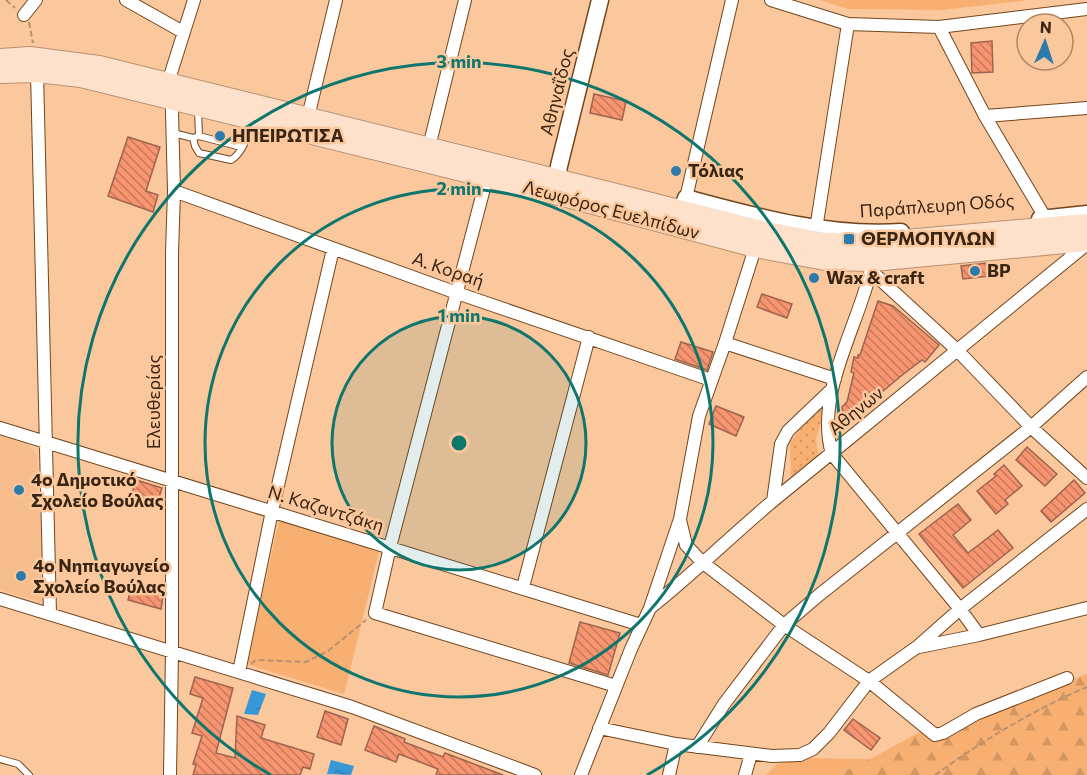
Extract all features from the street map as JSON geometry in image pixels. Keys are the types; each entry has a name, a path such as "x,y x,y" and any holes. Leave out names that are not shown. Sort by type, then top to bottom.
{"main road":[{"name":"Λεωφόρος Ευελπίδων","path":"0,59 38,65 99,66 172,92 198,106 487,177 684,205 758,239 848,244 1049,223 1087,224"},
{"name":"Λεωφόρος Ευελπίδων","path":"0,73 38,65"},
{"name":"Λεωφόρος Ευελπίδων","path":"172,92 308,117 429,147 556,187 758,239 825,260 872,266 1087,242"}],"street":[{"path":"24,15 36,0"},
{"path":"126,0 183,32"},
{"name":"Ελευθερίας","path":"170,775 174,191 172,66 194,0"},
{"path":"308,117 336,0"},
{"path":"429,147 465,0"},
{"name":"Αθηναΐδος","path":"556,187 600,0"},
{"path":"684,205 732,0"},
{"path":"771,0 848,24 939,27 1087,9"},
{"path":"816,229 848,24"},
{"path":"939,27 985,116 1049,223"},
{"path":"38,65 50,614"},
{"path":"985,116 1087,108"},
{"path":"487,177 390,547 375,613 616,686"},
{"name":"Α. Κοραή","path":"174,191 458,293 711,380"},
{"name":"Παράπλευρη Οδός","path":"684,205 816,229 884,233 1049,223 1087,214"},
{"path":"581,775 630,649 650,608 680,519 699,416 758,239"},
{"name":"Αθηνών","path":"650,608 773,501 958,351 1087,242"},
{"path":"239,672 272,511 333,249"},
{"path":"979,635 832,454 827,422 834,384 872,266 1031,427 1087,478"},
{"path":"523,587 589,337"},
{"path":"725,343 834,384"},
{"path":"697,747 724,704 784,625 1031,427 1087,377"},
{"path":"773,501 784,437 834,384"},
{"name":"Ν. Καζαντζάκη","path":"0,428 641,625"},
{"path":"599,728 697,747 772,756 800,755 813,749 829,733 869,681 917,647 960,609 1087,509"},
{"path":"680,519 686,545 702,562 784,625 869,681 935,735 944,733 976,714 1067,678"},
{"path":"0,599 352,707 535,775"},
{"path":"917,647 979,635 1087,608"},
{"path":"669,775 676,744"},
{"path":"745,775 750,754"}],"lane":[{"path":"198,106 195,146 199,153 226,160 234,159 255,120"},
{"path":"173,133 241,147"},
{"path":"0,759 18,764 29,775"}],"path":[{"path":"24,15 31,25 38,65"},
{"path":"239,672 256,660 306,662 328,651 375,613"},
{"path":"935,775 993,735 1048,703 1087,687"}],"shaded area":[{"name":"4ο Δημοτικό Σχολείο Βούλας","path":"0,433 24,440 37,455 44,603 0,590"}],"green space":[{"path":"820,0 1028,0 942,10 848,9"},
{"path":"829,395 816,439 819,457 791,480 790,442"},
{"path":"279,521 379,552 344,694 246,664"},
{"path":"1087,674 1087,775 836,775 920,732 929,738 944,740 1018,699"},
{"path":"811,758 870,759 836,775 766,775 777,764"}],"water":[{"path":"252,690 266,694 258,715 244,714"},
{"path":"331,760 354,766 351,775 327,774"}],"building":[{"path":"992,41 993,72 972,73 971,43"},
{"path":"594,94 626,101 622,120 590,113"},
{"path":"128,137 160,147 146,191 158,195 153,212 108,196"},
{"name":"BP","path":"987,263 989,276 963,279 961,266"},
{"path":"762,294 792,304 787,318 757,307"},
{"path":"878,301 893,306 939,345 925,362 922,360 901,376 845,423 842,407 847,402 854,373 851,372 854,357 858,358 860,355"},
{"path":"681,342 713,352 707,370 675,359"},
{"path":"716,406 744,417 736,436 709,424"},
{"path":"1027,447 1057,474 1045,486 1016,460"},
{"path":"1004,465 1022,486 1005,500 1008,504 996,514 977,491 996,476 994,474"},
{"path":"136,480 162,488 156,507 130,500"},
{"path":"1074,480 1085,493 1051,522 1041,511"},
{"path":"958,504 971,520 953,535 968,553 998,530 1013,548 963,588 919,534"},
{"path":"133,582 164,590 161,609 128,600"},
{"path":"580,622 620,633 608,675 569,663"},
{"path":"195,677 233,688 216,753 235,758 237,716 265,725 261,738 314,754 310,769 303,767 300,775 193,775 196,765 193,764 202,736 192,733 203,698 190,694"},
{"path":"325,711 348,719 341,745 317,737"},
{"path":"853,719 880,738 871,750 844,730"},
{"path":"374,726 405,739 404,742 443,757 445,753 503,775 436,775 438,769 399,754 396,762 365,750"}],"place":[{"name":"ΗΠΕΙΡΩΤΙΣΑ","path":"220,136"},
{"name":"Τόλιας","path":"676,171"},
{"name":"ΘΕΡΜΟΠΥΛΩΝ","path":"849,239"},
{"name":"BP","path":"975,271"},
{"name":"Wax & craft","path":"814,278"},
{"name":"4ο Δημοτικό Σχολείο Βούλας","path":"19,490"},
{"name":"4ο Νηπιαγωγείο Σχολείο Βούλας","path":"21,576"}]}
